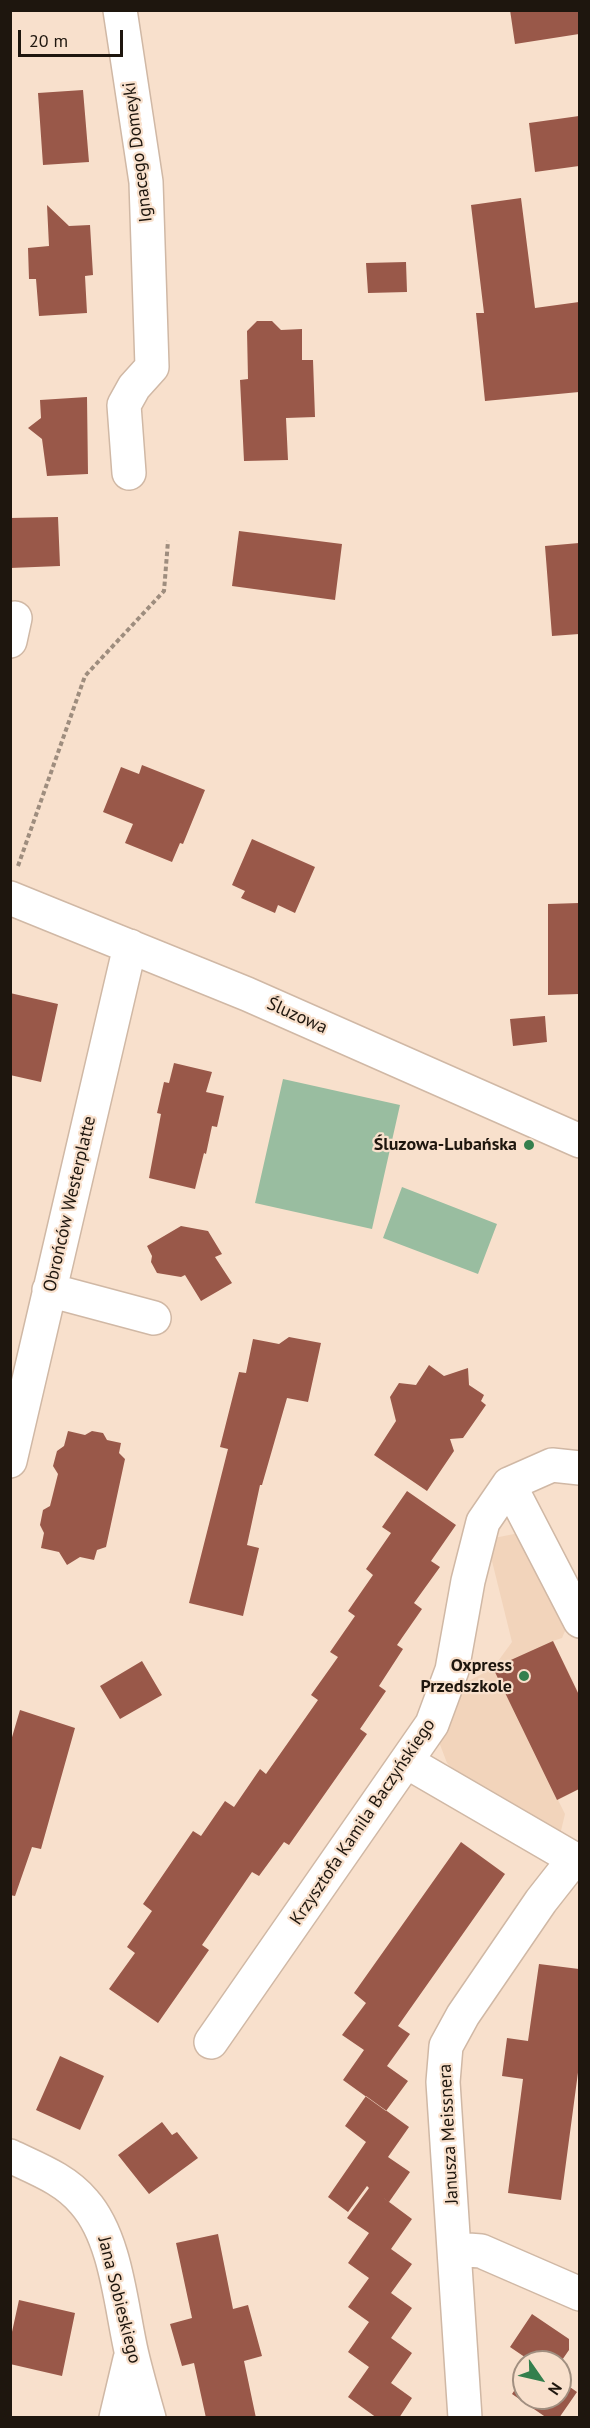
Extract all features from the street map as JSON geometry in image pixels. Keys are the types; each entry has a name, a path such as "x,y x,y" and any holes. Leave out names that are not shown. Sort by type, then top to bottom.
{"street":[{"name":"Ignacego Domeyki","path":"120,10 146,182 152,367 134,387 124,405 129,473"},
{"name":"Śluzowa","path":"13,886 130,946 267,1003 579,1141"},
{"name":"Obrońców Westerplatte","path":"10,1461 130,946"},
{"path":"50,1290 154,1318"},
{"path":"579,1468 552,1465 509,1484 579,1621"},
{"name":"Krzysztofa Kamila Baczyńskiego","path":"211,2042 432,1724 452,1670 468,1581 483,1522 509,1484"},
{"path":"407,1762 577,1859"},
{"name":"Janusza Meissnera","path":"465,2418 443,2082 446,2046 463,2015 528,1920 577,1859"},
{"name":"Jana Sobieskiego","path":"10,2156 62,2181 85,2203 102,2231 120,2291 131,2354 149,2418"},
{"path":"455,2249 481,2252 579,2294"},
{"path":"116,2418 131,2354"}],"path":[{"path":"13,886 85,676 164,591 168,541"}],"shaded area":[{"name":"Oxpress Przedszkole","path":"519,1533 571,1617 562,1638 553,1641 580,1695 579,1789 558,1800 565,1814 560,1835 462,1779 447,1763 439,1742 444,1721 463,1684 493,1668 512,1642 490,1553 494,1538"}],"green space":[{"path":"283,1079 400,1105 372,1229 255,1203"},
{"path":"402,1187 497,1224 478,1274 383,1238"}],"building":[{"path":"510,10 579,10 579,34 515,44"},
{"path":"83,90 89,162 43,165 38,93"},
{"path":"579,116 579,166 535,172 529,123"},
{"path":"521,198 535,308 579,302 579,392 485,401 476,313 484,313 471,205"},
{"path":"47,205 69,226 90,225 93,275 85,276 87,313 39,316 36,279 29,279 28,248 49,246"},
{"path":"406,262 407,292 368,293 366,263"},
{"path":"257,321 272,321 281,330 302,329 302,360 313,360 315,417 286,418 288,460 244,461 240,380 248,379 247,331"},
{"path":"87,397 88,474 47,476 42,439 28,428 41,418 40,400"},
{"path":"58,517 60,566 10,568 10,518"},
{"path":"239,531 342,544 335,600 232,586"},
{"path":"579,543 579,634 552,636 545,546"},
{"path":"142,765 205,790 183,844 180,843 172,862 125,843 133,824 103,812 121,767 139,774"},
{"path":"252,839 315,867 295,913 278,905 275,913 241,898 245,891 232,885"},
{"path":"579,903 579,994 548,995 548,904"},
{"path":"10,993 58,1004 41,1082 10,1075"},
{"path":"545,1016 547,1042 513,1046 510,1019"},
{"path":"174,1063 212,1072 206,1092 224,1096 217,1127 212,1126 195,1189 149,1178 161,1114 157,1113 164,1082 169,1083"},
{"path":"181,1226 208,1231 222,1254 215,1257 232,1283 201,1301 185,1275 181,1277 157,1273 151,1262 152,1256 147,1246"},
{"path":"289,1337 321,1343 308,1402 287,1398 262,1485 260,1485 247,1545 259,1548 243,1616 189,1603 228,1449 220,1447 239,1372 246,1373 253,1339 279,1344"},
{"path":"429,1365 444,1376 468,1368 469,1385 484,1395 481,1401 486,1405 463,1438 450,1439 454,1451 427,1491 374,1455 396,1421 390,1397 399,1383 416,1385"},
{"path":"68,1431 85,1435 92,1431 103,1433 107,1440 121,1443 119,1453 125,1459 106,1547 97,1550 94,1560 80,1557 67,1565 59,1552 41,1548 44,1533 40,1525 43,1510 50,1506 58,1474 53,1466 57,1451 64,1446"},
{"path":"407,1491 456,1525 431,1561 440,1567 414,1603 422,1609 397,1645 403,1649 379,1686 386,1691 360,1729 367,1734 289,1845 284,1842 259,1876 252,1872 202,1945 209,1950 158,2023 109,1989 135,1953 127,1947 152,1911 143,1904 193,1831 201,1836 225,1801 234,1807 260,1769 266,1774 318,1700 311,1695 338,1657 330,1652 355,1616 348,1611 373,1575 366,1569 391,1533 382,1527"},
{"path":"553,1641 579,1695 579,1789 557,1800 493,1668"},
{"path":"142,1661 162,1695 120,1719 100,1686"},
{"path":"20,1710 75,1728 41,1849 32,1847 15,1896 10,1895 10,1744"},
{"path":"461,1842 505,1874 398,2026 410,2034 387,2066 408,2081 386,2111 343,2080 364,2050 342,2035 366,2003 354,1993"},
{"path":"539,1964 579,1969 579,2065 561,2200 508,2193 523,2079 502,2076 507,2038 528,2041"},
{"path":"60,2056 104,2076 80,2130 36,2110"},
{"path":"366,2096 409,2127 388,2157 410,2172 389,2202 412,2219 391,2249 412,2264 391,2293 412,2308 391,2338 412,2353 391,2383 412,2398 399,2418 377,2418 348,2397 369,2367 348,2352 369,2322 348,2307 369,2278 348,2263 369,2233 347,2218 369,2188 367,2186 348,2212 328,2197 366,2142 345,2126"},
{"path":"162,2122 172,2135 177,2132 198,2158 149,2194 118,2155"},
{"path":"218,2234 233,2309 248,2305 262,2356 244,2361 256,2418 206,2418 194,2363 182,2366 170,2324 192,2318 176,2243"},
{"path":"19,2300 75,2313 62,2376 10,2364 10,2341"},
{"path":"532,2314 569,2339 569,2350 514,2350 510,2347"},
{"path":"572,2388 577,2392 572,2399"},
{"path":"535,2410 565,2410 559,2418 547,2418"}],"place":[{"name":"Śluzowa-Lubańska","path":"529,1145"},
{"name":"Oxpress Przedszkole","path":"524,1676"}]}
